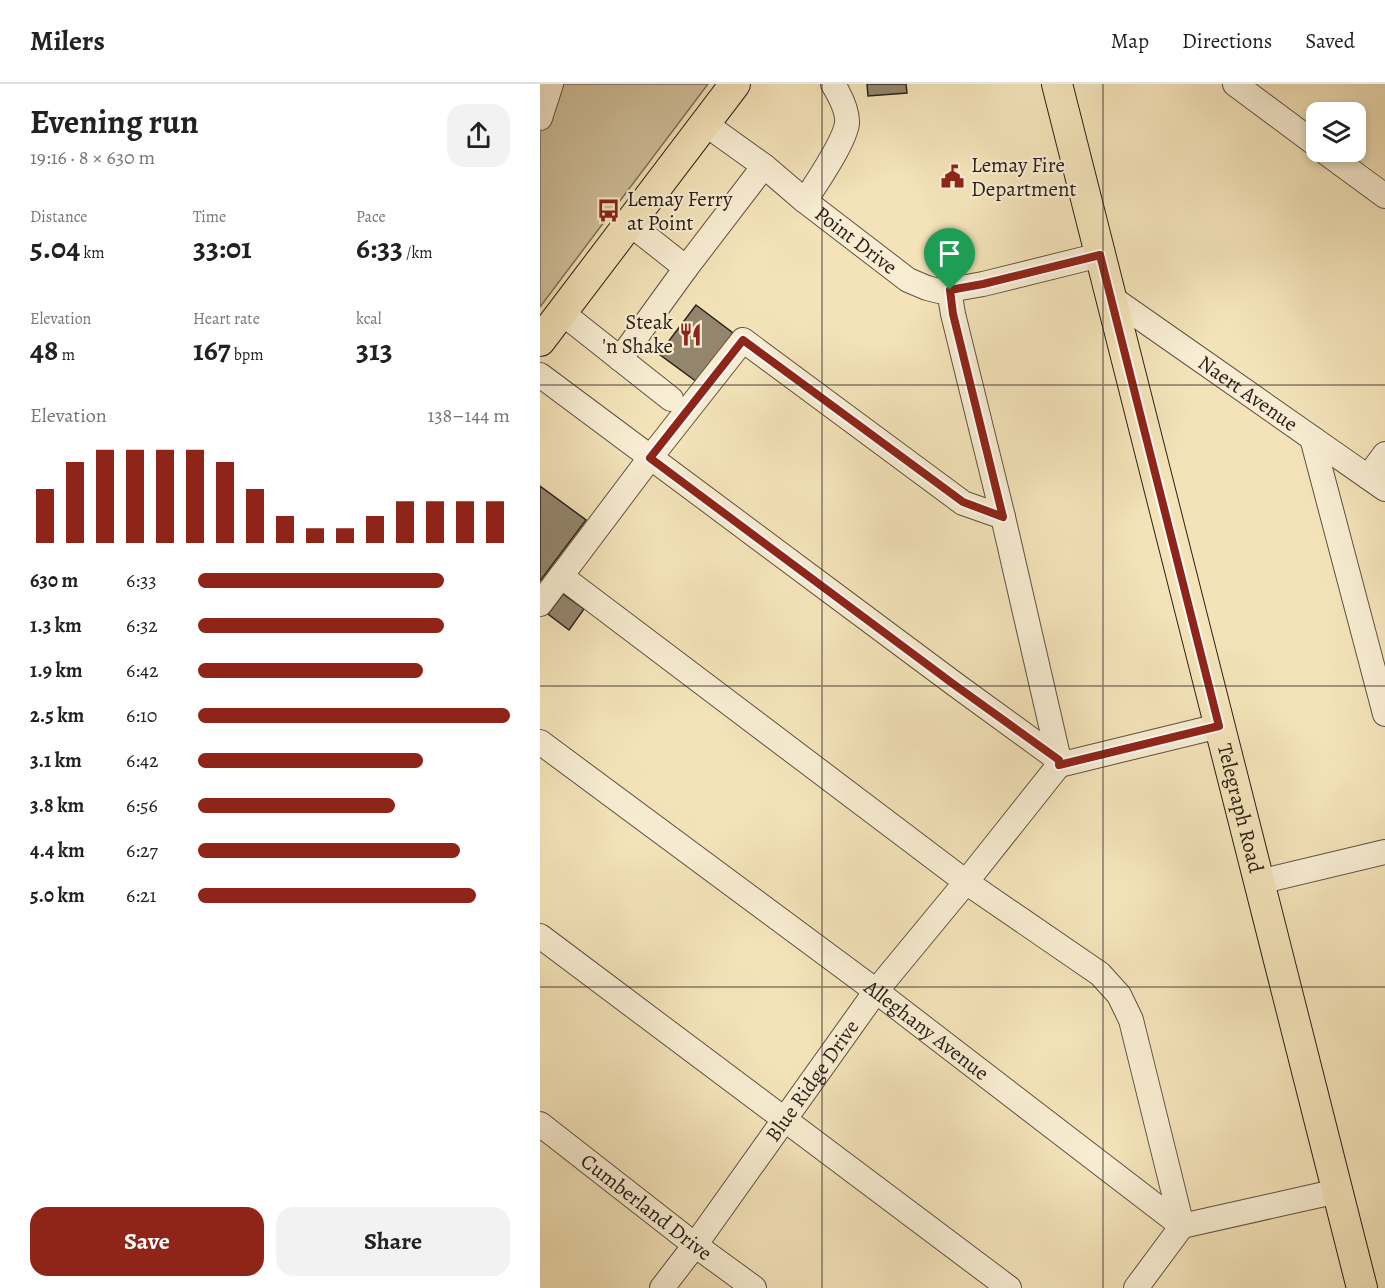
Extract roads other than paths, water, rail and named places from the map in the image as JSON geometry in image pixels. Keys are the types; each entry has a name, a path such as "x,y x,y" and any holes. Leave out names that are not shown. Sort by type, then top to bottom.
{"main road":[{"path":"540,341 735,84"},
{"name":"Telegraph Road","path":"1058,84 1362,1288"}],"street":[{"path":"540,118 551,84"},
{"path":"805,201 844,136 847,121 841,97 833,84"},
{"path":"1235,84 1306,137"},
{"name":"Point Drive","path":"705,123 764,166 805,201 908,280 927,288 939,291 983,284 1100,255"},
{"path":"1339,162 1385,196"},
{"path":"620,359 764,166"},
{"path":"629,223 686,268"},
{"path":"950,290 953,314 1003,517 1059,762"},
{"name":"Naert Avenue","path":"1112,298 1376,483"},
{"path":"561,312 671,399"},
{"path":"540,604 743,340 963,502 1003,517"},
{"path":"540,375 1059,762 1219,726"},
{"path":"1312,438 1385,714"},
{"path":"1376,483 1385,454"},
{"path":"561,576 966,882 1100,974 1119,995 1131,1020 1182,1226"},
{"name":"Alleghany Avenue","path":"540,742 876,991 1182,1226"},
{"name":"Blue Ridge Drive","path":"662,1288 876,991 966,882 1059,762"},
{"path":"1259,882 1385,852"},
{"path":"540,936 1009,1288"},
{"name":"Cumberland Drive","path":"540,1124 754,1288"},
{"path":"1136,1288 1182,1226 1338,1191"}],"place":[{"name":"Lemay Fire Department","path":"953,177"},
{"name":"Lemay Ferry at Point","path":"609,211"},
{"name":"Steak 'n Shake","path":"691,334"}]}
